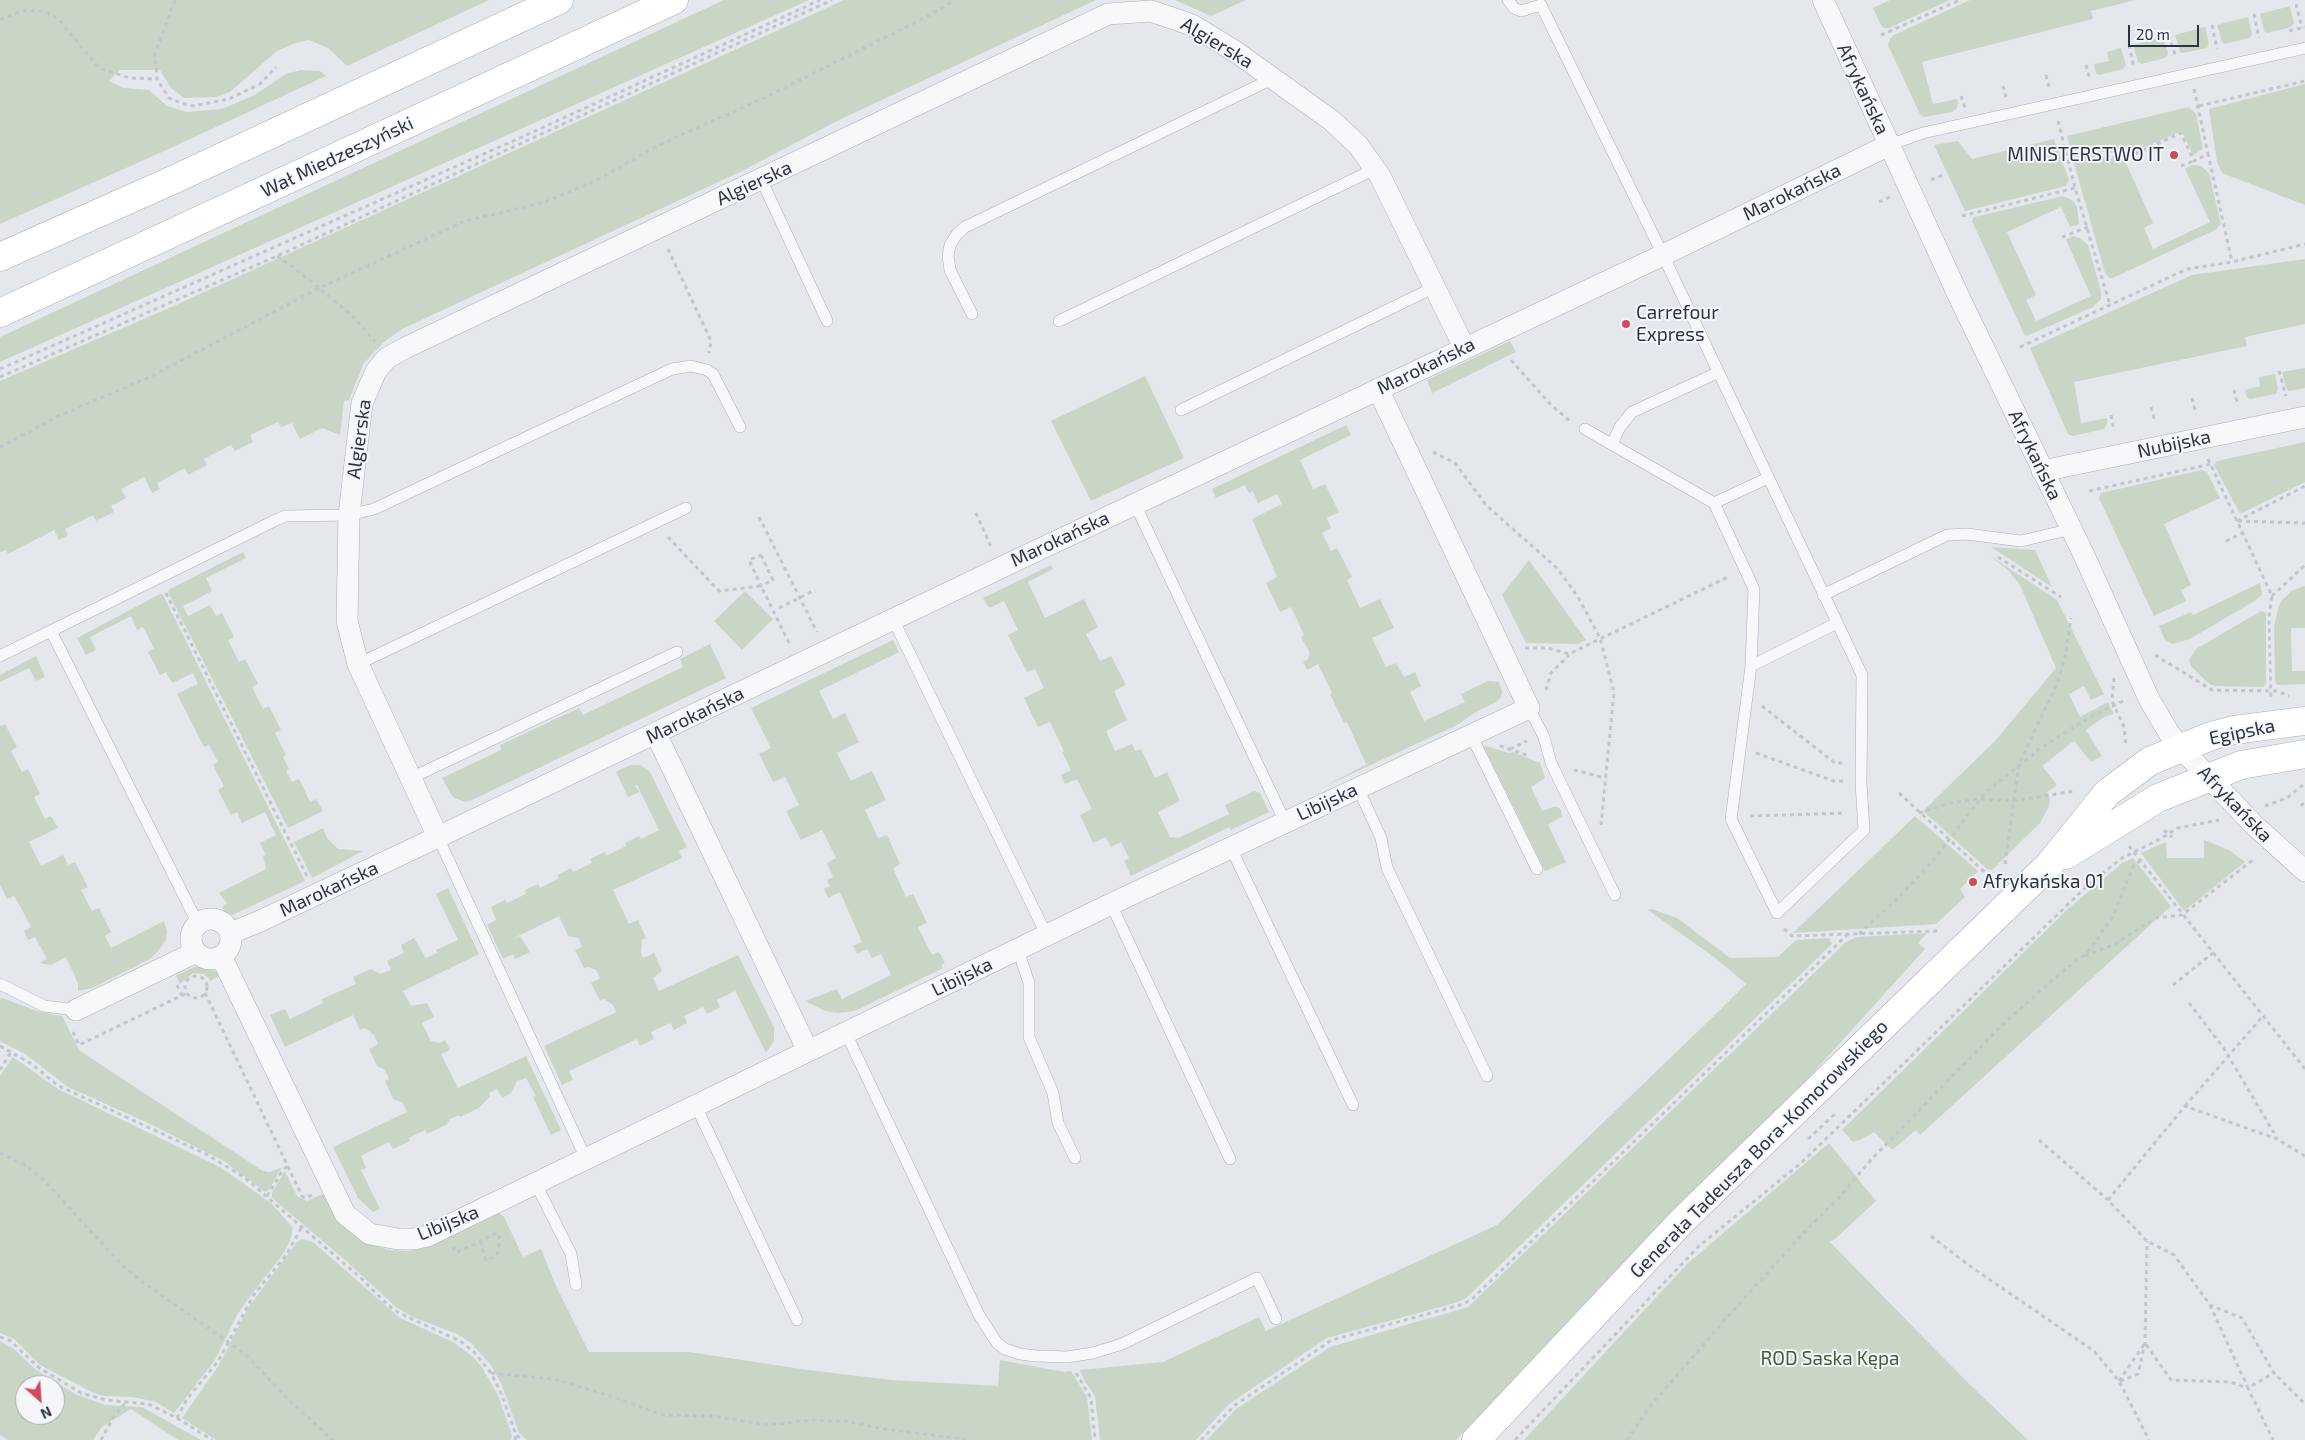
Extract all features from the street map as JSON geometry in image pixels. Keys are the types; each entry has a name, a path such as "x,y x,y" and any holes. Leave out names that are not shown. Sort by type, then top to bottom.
{"street":[{"path":"0,257 175,179 559,0"},
{"name":"Wał Miedzeszyński","path":"0,313 674,0"},
{"name":"Afrykańska","path":"1823,0 2042,471 2072,529 2149,699 2169,734 2180,748 2243,813 2305,872"},
{"name":"Algierska","path":"438,838 358,664 347,621 349,515 362,403 376,371 387,358 414,343 1108,14 1151,11 1174,17 1192,25 1331,120 1358,146 1375,169 1464,347"},
{"name":"Marokańska","path":"231,933 438,838 893,619 1378,390 1464,347 1663,255 1889,145"},
{"path":"1378,390 1536,703"},
{"name":"Nubijska","path":"2042,471 2305,417"},
{"name":"Libijska","path":"221,956 345,1214 370,1234 398,1239 420,1237 536,1184 1111,904 1536,703"},
{"name":"Egipska","path":"2180,748 2234,730 2305,721"},
{"path":"656,734 808,1051"},
{"name":"Generała Tadeusza Bora-Komorowskiego","path":"1476,1440 1683,1220 2049,866 2107,793 2150,761 2180,748"},
{"name":"Egipska","path":"2208,777 2241,765 2305,754"},
{"name":"Generała Tadeusza Bora-Komorowskiego","path":"2049,866 2158,798 2208,777"},
{"path":"205,920 220,921 231,933 229,948 221,956 209,960 196,952 192,946 191,938 198,924 205,920"},
{"path":"69,1009 196,952"}],"lane":[{"path":"1508,0 1514,8 1521,10 1541,5 1663,255 1862,675 1864,830 1777,913 1731,819 1751,666 1754,590 1746,569 1714,502 1585,428"},
{"path":"1889,145 1923,133 2305,48"},
{"path":"972,314 950,270 948,256 950,245 957,234 965,227 1272,79"},
{"path":"1058,322 1375,169"},
{"path":"761,179 827,321"},
{"path":"1181,410 1435,287"},
{"path":"0,656 278,519 286,516 349,515 374,509 672,369 691,366 707,370 713,374 740,426"},
{"path":"1612,444 1620,427 1632,412 1718,373"},
{"path":"1714,502 1768,478"},
{"path":"1135,504 1285,822"},
{"path":"358,664 686,508"},
{"path":"1824,595 1946,536 1967,534 2021,541 2072,529"},
{"path":"893,619 1047,936"},
{"path":"1751,666 1837,623"},
{"path":"51,631 198,924"},
{"path":"411,778 677,652"},
{"path":"1536,703 1551,763 1614,896"},
{"path":"1471,735 1536,869"},
{"path":"1358,788 1381,838 1387,868 1487,1076"},
{"path":"438,838 586,1159"},
{"path":"1231,848 1353,1106"},
{"path":"1111,904 1230,1159"},
{"path":"1018,950 1029,983 1029,1037 1053,1093 1058,1123 1074,1158"},
{"path":"0,984 44,1006 69,1009"},
{"path":"846,1033 975,1306 991,1333 1005,1349 1020,1354 1067,1357 1093,1353 1122,1344 1257,1278 1276,1319"},
{"path":"696,1106 797,1320"},
{"path":"536,1184 571,1254 576,1285"}],"path":[{"path":"175,0 155,54 157,79 169,98 181,104 193,106 229,100 250,90 267,78 276,67"},
{"path":"0,369 522,137 820,0"},
{"path":"0,377 277,256 832,0"},
{"path":"0,447 61,416 152,376 319,288 465,221 542,203 595,181 661,144 764,98 928,16 956,0"},
{"path":"1881,35 1960,0"},
{"path":"2296,4 2302,28"},
{"path":"0,18 26,10 44,11 58,20 99,68 130,78 157,79"},
{"path":"2254,14 2259,38"},
{"path":"2212,25 2217,49"},
{"path":"2170,35 2176,59"},
{"path":"2129,45 2134,69"},
{"path":"2086,66 2090,80"},
{"path":"2190,74 2199,106 2232,262"},
{"path":"2046,75 2050,90"},
{"path":"2199,106 2305,81"},
{"path":"2003,86 2006,100"},
{"path":"1961,96 1965,110"},
{"path":"2054,104 2075,188 2110,305"},
{"path":"2065,149 2123,159 2181,133 2194,161"},
{"path":"2181,166 2208,154"},
{"path":"1927,182 1943,175"},
{"path":"1962,216 2075,188"},
{"path":"2062,237 2088,227"},
{"path":"658,228 711,341 707,370"},
{"path":"2020,347 2187,268 2232,262 2305,244"},
{"path":"277,256 319,288 371,336 387,358"},
{"path":"1511,360 1551,405 1576,425 1585,428"},
{"path":"2280,371 2286,396"},
{"path":"2234,390 2238,406"},
{"path":"2192,398 2196,414"},
{"path":"2151,407 2155,422"},
{"path":"2111,416 2114,431"},
{"path":"2199,439 2272,596 2269,617 2271,705"},
{"path":"1425,449 1455,463 1486,505 1558,569 1578,597 1600,638 1614,692 1601,830"},
{"path":"2089,491 2211,464"},
{"path":"2237,521 2305,486"},
{"path":"976,513 993,551"},
{"path":"759,517 815,627"},
{"path":"2237,521 2305,523"},
{"path":"2226,541 2243,533"},
{"path":"666,534 719,592 761,586 773,580 761,555 749,560 761,586 792,648"},
{"path":"1991,553 2061,597"},
{"path":"2272,596 2305,565"},
{"path":"1536,703 1551,672 1569,654 1746,569"},
{"path":"779,608 815,590"},
{"path":"166,593 308,880"},
{"path":"2006,864 2019,764 2057,684 2071,618"},
{"path":"2125,742 2124,727 2112,702 2120,636 2212,690 2270,691"},
{"path":"1520,647 1548,648 1569,654"},
{"path":"1746,694 1835,763 1862,763"},
{"path":"1859,934 1901,895 1932,862 1948,840 1965,822 1979,799 2040,748 2090,717 2123,701"},
{"path":"1739,747 1834,781 1862,782"},
{"path":"1566,767 1605,778"},
{"path":"1515,1440 1699,1246 1801,1162 2066,905 2122,858 2133,851 2170,836 2178,828 2243,813 2282,800 2305,783"},
{"path":"1919,813 1950,803 1979,799 2013,801 2081,791"},
{"path":"1899,793 1991,878"},
{"path":"2301,806 2305,801"},
{"path":"1732,813 1750,816 1863,811"},
{"path":"2164,830 2170,836"},
{"path":"2130,847 2305,1069"},
{"path":"2082,957 2115,944 2155,918 2182,915 2253,860"},
{"path":"1627,1440 1648,1409 1722,1323 1806,1230 1838,1199 1869,1162 2003,1024 2092,947 2113,916 2133,866 2140,861"},
{"path":"1777,913 1774,919 1792,936 1937,931"},
{"path":"1201,1440 1235,1405 1332,1340 1460,1305 1471,1300 1848,934"},
{"path":"2173,986 2213,953"},
{"path":"205,993 196,998 187,993 185,987 187,980 198,976 205,980 207,984 205,993 302,1196 305,1198 313,1194"},
{"path":"69,1009 79,1045 187,993"},
{"path":"2189,1004 2228,1056 2277,1139"},
{"path":"2108,1200 2185,1106 2263,1016"},
{"path":"0,1046 30,1063 59,1086 206,1154 244,1177 362,1279 388,1305 407,1317 460,1340 474,1352 491,1373 502,1395 516,1435 515,1440"},
{"path":"0,1070 11,1052"},
{"path":"2185,1106 2277,1139 2305,1156"},
{"path":"1808,1139 1836,1112"},
{"path":"2038,1140 2108,1200 2147,1241 2174,1255 2210,1305 2274,1440"},
{"path":"0,1153 23,1164 45,1181 121,1264 141,1281 244,1353 290,1402 333,1440"},
{"path":"267,1196 288,1165"},
{"path":"480,1241 486,1260 496,1256 499,1249 499,1225"},
{"path":"177,1418 187,1399 219,1360 253,1296 286,1255 302,1228"},
{"path":"1931,1236 1967,1264 2094,1351 2119,1381 2149,1440"},
{"path":"2119,1381 2138,1374 2145,1343 2147,1241"},
{"path":"2210,1305 2242,1318 2274,1373 2305,1404"},
{"path":"0,1337 11,1341 38,1366 81,1393 106,1400 148,1404 177,1418 212,1440"},
{"path":"2119,1381 2145,1343"},
{"path":"2145,1343 2171,1380 2230,1382 2248,1388 2274,1373"},
{"path":"1067,1357 1091,1398 1096,1440"},
{"path":"491,1373 554,1379 614,1397 662,1415 714,1416 768,1426 812,1420 844,1421 884,1429 971,1440"},
{"path":"101,1440 114,1416 127,1401"},
{"path":"516,1435 523,1440"}],"green space":[{"path":"0,0 489,0 347,66 328,48 309,40 295,43 277,51 230,92 216,97 184,98 171,88 160,70 120,70 109,81 124,88 149,90 167,106 187,112 222,109 255,95 286,74 301,70 320,71 326,76 0,224"},
{"path":"724,0 809,0 0,362 0,337"},
{"path":"844,0 1096,0 839,120 742,171 402,329 383,343 364,363 349,400 344,401 340,435 322,428 300,439 292,423 281,427 278,422 250,435 253,442 235,451 231,445 204,459 207,465 188,475 185,468 157,483 160,489 152,493 144,477 121,489 126,498 111,506 114,512 96,521 93,515 65,529 68,535 59,540 54,530 8,554 6,550 0,552 0,381 176,305"},
{"path":"1175,0 1246,0 1211,16"},
{"path":"1890,0 1950,0 1889,28 1884,28 1873,8"},
{"path":"1970,0 2135,0 2091,11 2093,19 1922,62 1933,104 1957,99 1958,103 1957,108 1952,112 1924,117 1920,114 1888,45 1890,39 1894,35"},
{"path":"2290,6 2294,23 2291,27 2267,33 2264,31 2260,14"},
{"path":"2248,17 2252,34 2249,38 2225,44 2222,42 2217,25"},
{"path":"2205,27 2209,44 2207,48 2180,52 2175,35"},
{"path":"2163,37 2168,54 2165,58 2141,64 2138,62 2133,45"},
{"path":"2121,48 2126,65 2123,69 2099,75 2096,73 2094,64 2109,61 2107,52"},
{"path":"2305,84 2305,205 2222,173 2217,162 2209,109"},
{"path":"2189,107 2196,114 2203,149 2193,155 2182,131 2127,155 2072,147 2069,144 2067,136"},
{"path":"2054,139 2069,180 2066,186 1965,211 1934,145 1958,141 1972,159"},
{"path":"2075,153 2125,161 2153,223 2144,228 2153,249 2210,222 2185,169 2192,165 2201,166 2209,173 2221,224 2215,230 2113,278 2109,278 2105,273 2072,156"},
{"path":"2063,196 2073,201 2077,207 2079,224 2070,227 2061,207 2007,232 2036,295 2026,300 2036,321 2091,296 2066,240 2072,236 2080,238 2088,245 2101,291 2101,299 2093,307 2027,336 2024,334 1972,221 1974,217"},
{"path":"2305,259 2305,324 2245,337 2247,346 2074,382 2081,423 2107,418 2107,424 2104,429 2073,436 2068,434 2030,348 2192,275"},
{"path":"1510,341 1516,352 1432,393 1427,380"},
{"path":"2305,368 2305,388 2289,391 2286,388 2282,372"},
{"path":"2275,374 2278,389 2276,394 2250,399 2246,396 2245,390 2260,386 2259,377"},
{"path":"1145,376 1184,458 1091,501 1051,421"},
{"path":"1346,425 1351,435 1300,460 1313,489 1325,484 1339,512 1327,518 1331,528 1322,533 1331,551 1337,548 1352,577 1347,580 1360,608 1380,599 1394,628 1372,638 1386,667 1396,663 1404,677 1415,672 1421,686 1410,692 1424,721 1465,702 1461,694 1488,681 1499,682 1502,691 1501,697 1496,702 1474,713 1457,725 1321,788 1371,762 1366,764 1347,722 1344,723 1330,694 1332,693 1318,664 1307,670 1303,662 1308,659 1310,653 1301,637 1304,635 1291,607 1280,612 1266,583 1277,577 1252,519 1282,504 1277,494 1258,503 1253,491 1249,493 1245,485 1216,498 1212,489"},
{"path":"2305,442 2305,482 2240,514 2214,465 2217,461"},
{"path":"2202,470 2207,472 2220,498 2164,524 2191,585 2181,590 2186,601 2154,616 2099,498 2101,493"},
{"path":"1991,547 2035,550 2052,587"},
{"path":"243,552 246,558 206,578 212,591 183,606 188,616 210,605 216,616 222,613 234,637 228,640 239,662 245,659 258,684 252,687 263,709 269,706 281,730 275,733 286,755 283,757 289,769 286,771 292,782 299,779 310,802 316,799 323,811 288,828 168,592 170,589"},
{"path":"1989,555 2057,600 2104,694 2091,700 2084,686 2069,694 2080,717 2108,702 2114,714 2104,717 2086,730 2102,756 2091,762 2074,741 2042,766 2057,785 2047,792 2050,800 2049,806 2040,823 1992,870 1987,869 1923,811 1995,741 2056,668 2020,585 2007,569"},
{"path":"1529,560 1586,640 1577,644 1526,643 1502,595"},
{"path":"1051,565 1053,569 1028,582 1045,618 1084,599 1098,627 1086,634 1100,661 1111,656 1126,685 1114,691 1127,720 1106,731 1115,751 1132,744 1135,751 1141,749 1155,778 1167,772 1180,801 1158,812 1170,837 1178,838 1229,814 1225,805 1254,791 1260,793 1269,812 1231,830 1229,827 1131,876 1124,861 1129,858 1121,842 1111,847 1106,837 1093,843 1080,815 1092,809 1077,779 1065,784 1061,775 1071,770 1062,752 1064,751 1050,722 1038,727 1024,698 1044,688 1035,669 1027,672 1008,635 1018,630 1004,601 989,608 983,598"},
{"path":"2260,583 2262,594 2256,600 2190,639 2172,644 2165,640 2159,626 2191,612 2193,615"},
{"path":"2305,586 2305,628 2291,628 2292,671 2305,671 2305,684 2277,685 2275,681 2274,627 2277,613 2281,601 2293,590"},
{"path":"745,591 773,619 742,650 714,621"},
{"path":"160,594 163,595 305,881 232,915 222,913 223,906 227,903 219,893 266,869 263,856 266,855 260,843 276,835 265,812 242,823 237,812 231,815 218,790 224,786 213,765 218,762 209,745 204,747 177,694 198,684 193,673 172,683 166,672 160,675 148,652 154,648 143,627 137,630 131,616 90,637 96,650 86,655 77,638"},
{"path":"2261,611 2266,613 2266,683 2264,687 2214,686 2208,683 2191,666 2189,660 2196,649"},
{"path":"893,640 899,652 819,691 833,719 845,713 859,742 837,753 851,781 872,771 886,800 865,810 878,838 887,835 900,864 893,868 906,897 913,894 927,923 918,927 932,955 939,952 945,963 941,965 943,968 855,1011 838,1013 825,1011 805,1001 837,989 842,999 891,975 881,954 872,958 867,949 857,954 853,946 862,942 840,892 828,898 824,889 830,886 827,880 833,877 827,863 836,858 822,830 801,840 786,811 799,805 785,777 773,782 759,754 771,748 751,708"},
{"path":"710,644 726,678 472,800 465,802 454,798 442,778 501,750 500,745 579,708 583,715 683,667 680,659"},
{"path":"36,656 45,677 36,681 29,668 0,682 0,675"},
{"path":"5,724 17,747 11,751 22,772 28,769 40,794 34,797 45,819 51,816 58,828 29,842 41,866 63,855 68,865 75,862 88,887 81,890 92,911 99,908 111,932 105,936 111,948 164,921 167,931 166,940 150,959 92,988 78,991 78,983 66,957 51,965 40,963 47,959 35,937 28,940 24,931 31,927 14,896 7,899 0,885 0,726"},
{"path":"1484,747 1509,753 1513,752 1540,763 1545,778 1531,787 1542,811 1553,807 1558,807 1561,810 1562,816 1548,825 1566,862 1545,871"},
{"path":"630,765 641,765 650,772 687,847 679,851 682,858 613,890 629,924 638,920 646,938 642,940 641,952 643,958 654,953 662,971 653,978 659,991 738,955 774,1027 774,1041 766,1053 731,982 735,991 717,1000 720,1007 707,1014 703,1007 684,1016 687,1023 674,1030 670,1023 651,1032 654,1039 640,1046 637,1039 569,1071 573,1080 562,1085 544,1046 616,1012 613,1005 604,999 600,1001 591,983 600,978 596,970 588,967 584,968 575,950 582,947 578,938 568,936 559,916 512,939 520,936 530,952 515,959 513,954 503,959 487,925 496,920 491,907 505,900 507,903 526,894 525,890 538,884 540,888 559,878 557,875 571,868 573,872 592,863 590,859 605,852 606,856 626,846 625,843 639,836 641,839 659,830 637,785 635,785 639,792 628,797 616,772"},
{"path":"1915,816 1978,871 1960,889 1965,897 1936,924 1793,933"},
{"path":"323,828 327,838 338,849 363,851 312,878 294,842"},
{"path":"2204,840 2229,850 2245,862 2184,911 2141,853 2166,842 2167,858 2204,858"},
{"path":"2133,858 2171,906 1920,1135 1916,1130 1892,1150 1874,1132 1853,1142 1842,1130 2069,908 2122,863"},
{"path":"448,888 479,954 403,991 411,1006 427,1003 434,1017 422,1023 431,1041 440,1043 445,1040 450,1050 441,1054 458,1088 526,1056 561,1130 551,1135 533,1097 536,1096 526,1078 517,1081 511,1093 502,1098 497,1089 489,1093 490,1096 479,1108 460,1117 459,1115 450,1119 446,1125 427,1134 425,1130 409,1138 410,1141 393,1149 389,1142 361,1156 366,1168 361,1170 380,1209 373,1212 358,1198 333,1147 407,1112 403,1103 393,1099 385,1081 389,1079 385,1070 377,1066 369,1049 378,1044 374,1035 365,1028 360,1030 353,1015 285,1047 270,1015 285,1009 290,1019 323,1003 322,999 356,984 353,977 371,969 380,974 391,970 387,961 404,953 401,945 414,938 426,958 437,953 436,950 458,940 436,894"},
{"path":"1652,909 1677,918 1730,958 1778,957 1796,940 1829,938 1832,944 1466,1298 1455,1303 1327,1338 1229,1404 1196,1440 1100,1440 1095,1396 1084,1380 1080,1370 1163,1362 1259,1317 1266,1331 1497,1225 1746,984 1718,960 1648,910"},
{"path":"1927,933 1918,943 1925,949 1802,1085 1651,1233 1456,1440 1207,1440 1236,1409 1330,1347 1468,1307 1846,942 1857,937"},
{"path":"197,966 208,967 217,972 219,976 211,981 204,974 193,973 180,984 176,975"},
{"path":"2,998 37,1011 62,1016 80,1051 263,1171 270,1172 282,1167 269,1190 265,1192 224,1161 148,1123 68,1087 25,1054 0,1041 0,999"},
{"path":"13,1057 58,1089 222,1168 272,1204 293,1228 290,1241 283,1254 237,1315 215,1360 174,1413 156,1402 133,1397 104,1396 94,1393 65,1378 65,1375 59,1375 40,1365 14,1339 0,1333 0,1076"},
{"name":"ROD Saska Kępa","path":"1829,1143 1876,1201 1834,1240 1829,1241 1966,1381 2028,1440 1524,1440 1687,1264"},
{"path":"285,1171 297,1196 307,1201 323,1194 332,1211 373,1245 390,1250 408,1251 431,1246 499,1213 504,1217 523,1257 541,1249 556,1286 589,1352 689,1352 891,1380 998,1386 1000,1360 1064,1372 1071,1371 1087,1397 1092,1440 527,1440 519,1433 501,1383 490,1364 471,1343 457,1334 413,1317 397,1308 345,1260 272,1198 272,1192"},
{"path":"302,1239 313,1242 400,1318 453,1342 472,1356 481,1366 498,1395 512,1435 511,1440 216,1440 182,1418 219,1365 248,1308 297,1242"},
{"path":"0,1341 14,1349 35,1369 45,1375 15,1375 15,1425 65,1425 65,1388 75,1394 105,1405 142,1407 201,1440 178,1440 131,1409 102,1427 93,1440 8,1440 0,1435"}],"place":[{"name":"MINISTERSTWO IT","path":"2174,155"},
{"name":"Carrefour Express","path":"1626,324"},
{"name":"Afrykańska 01","path":"1973,882"}]}
